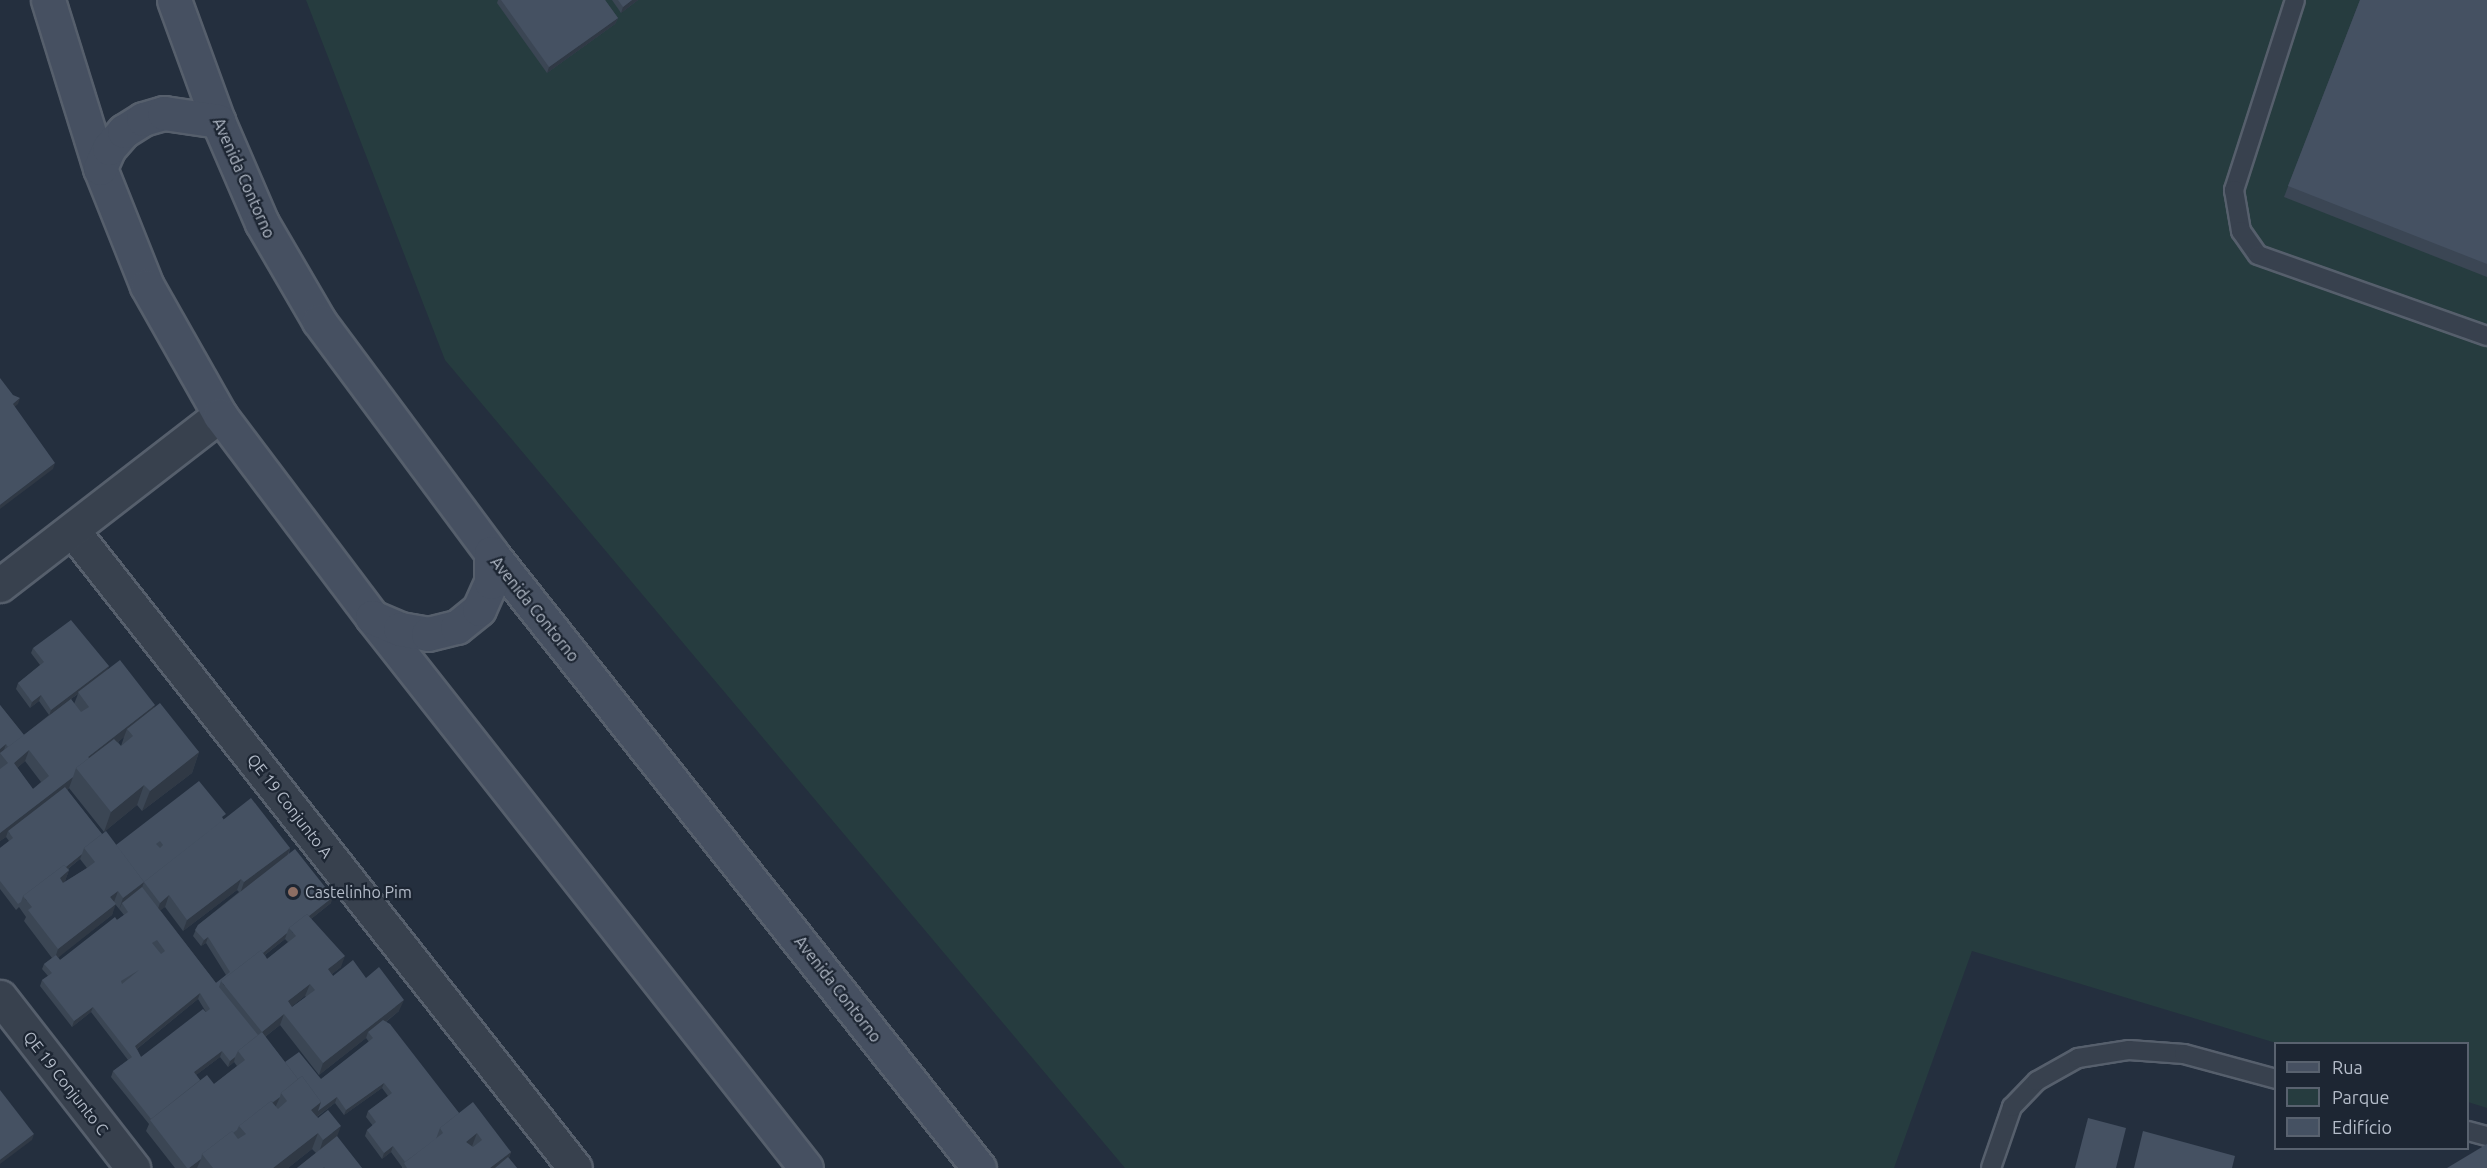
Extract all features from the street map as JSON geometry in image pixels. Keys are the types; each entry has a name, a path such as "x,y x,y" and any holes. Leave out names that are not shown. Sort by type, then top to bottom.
{"main road":[{"path":"48,0 100,168 147,286 220,415 372,617 806,1168"},
{"name":"Avenida Contorno","path":"174,0 218,121 262,223 319,321 491,553 979,1168"},
{"path":"100,168 109,148 124,131 143,119 164,113 218,121"},
{"path":"372,617 400,629 428,634 457,627 479,609 491,582 491,553"}],"street":[{"path":"0,585 220,415"},
{"name":"QE 19 Conjunto A","path":"72,530 575,1168"},
{"name":"QE 19 Conjunto C","path":"0,997 133,1168"}],"lane":[{"path":"2295,0 2234,190 2241,231 2258,255 2487,336"},
{"path":"1991,1168 2012,1107 2037,1081 2078,1058 2129,1050 2184,1054 2274,1078"},
{"path":"2469,1131 2487,1136"}],"green space":[{"path":"306,0 2487,0 2487,1108 2469,1102 2469,1042 2274,1042 1972,951 1894,1168 1125,1168 445,360"}],"building":[{"path":"501,0 605,0 618,18 549,67"},
{"path":"618,0 632,0 623,7"},
{"path":"2360,0 2487,0 2487,264 2288,186"},
{"path":"0,378 13,395 20,398 13,404 55,463 0,505"},
{"path":"71,620 109,666 51,710 41,695 32,702 18,683 44,662 33,648"},
{"path":"120,660 155,705 88,757 76,768 73,777 0,833 0,769 8,763 0,753 71,699 81,712 89,707 78,692","holes":["29,750 49,776 33,789 14,763"]},
{"path":"160,703 199,752 150,791 144,785 111,812 76,768 114,739 121,746 133,736 127,729"},
{"path":"0,705 24,735 8,747 6,744 0,749"},
{"path":"199,781 226,814 222,817 224,820 144,882 116,845","holes":["160,841 163,845 160,848 156,844"]},
{"path":"65,787 102,834 84,848 82,854 66,867 64,865 23,896 18,904 0,881 0,848 13,838 8,831"},
{"path":"251,798 290,848 244,882 241,879 187,920 169,895 160,903 144,882"},
{"path":"106,831 144,882 123,898 118,891 110,897 116,904 58,949 28,910 32,907 23,896 64,865 69,870 60,878 63,883 95,862 84,848"},
{"path":"295,849 333,897 289,928 287,933 263,953 261,950 221,981 219,987 258,1035 238,1051 230,1061 222,1051 194,1072 200,1080 151,1119 113,1071 132,1057 93,1007 74,1021 42,980 52,973 44,964 56,955 60,960 115,917 117,920 128,912 122,903 142,887 216,983 230,972 208,937 204,940 195,930 198,925","holes":["157,940 165,951 161,954 152,943","139,970 122,984 121,981","200,993 210,1009 206,1012 203,1009 141,1057 135,1046"]},
{"path":"307,914 345,956 328,969 333,976 353,960 366,978 379,967 404,1000 323,1063 284,1014 262,1032 221,981 261,950 267,959 296,936 289,928","holes":["310,984 315,990 292,1007 288,1001"]},
{"path":"383,1020 390,1024 459,1113 440,1128 436,1139 405,1162 393,1146 384,1153 367,1130 376,1122 368,1111 392,1093 384,1083 346,1110 337,1097 318,1111 321,1102 302,1076 298,1079 285,1062 299,1052 321,1079 373,1038 368,1032"},
{"path":"262,1032 298,1079 281,1093 280,1097 271,1101 187,1168 150,1120 207,1075 214,1084 245,1060 238,1051"},
{"path":"302,1076 321,1102 311,1110 318,1118 328,1110 341,1126 323,1140 318,1133 273,1168 213,1168 202,1154 232,1131 238,1139 246,1134 239,1126 271,1101 278,1109 287,1101 281,1093"},
{"path":"0,1090 34,1134 0,1160"},
{"path":"473,1102 511,1152 490,1168 407,1168 404,1163 443,1133 440,1128","holes":["477,1133 482,1140 473,1147 466,1142"]},
{"path":"2088,1118 2126,1128 2116,1168 2075,1168"},
{"path":"2143,1131 2235,1156 2232,1168 2134,1168"},
{"path":"337,1136 362,1168 297,1168"},
{"path":"2487,1144 2487,1168 2447,1168"},
{"path":"508,1157 517,1168 495,1168"}],"place":[{"name":"Castelinho Pim","path":"293,892"}]}
